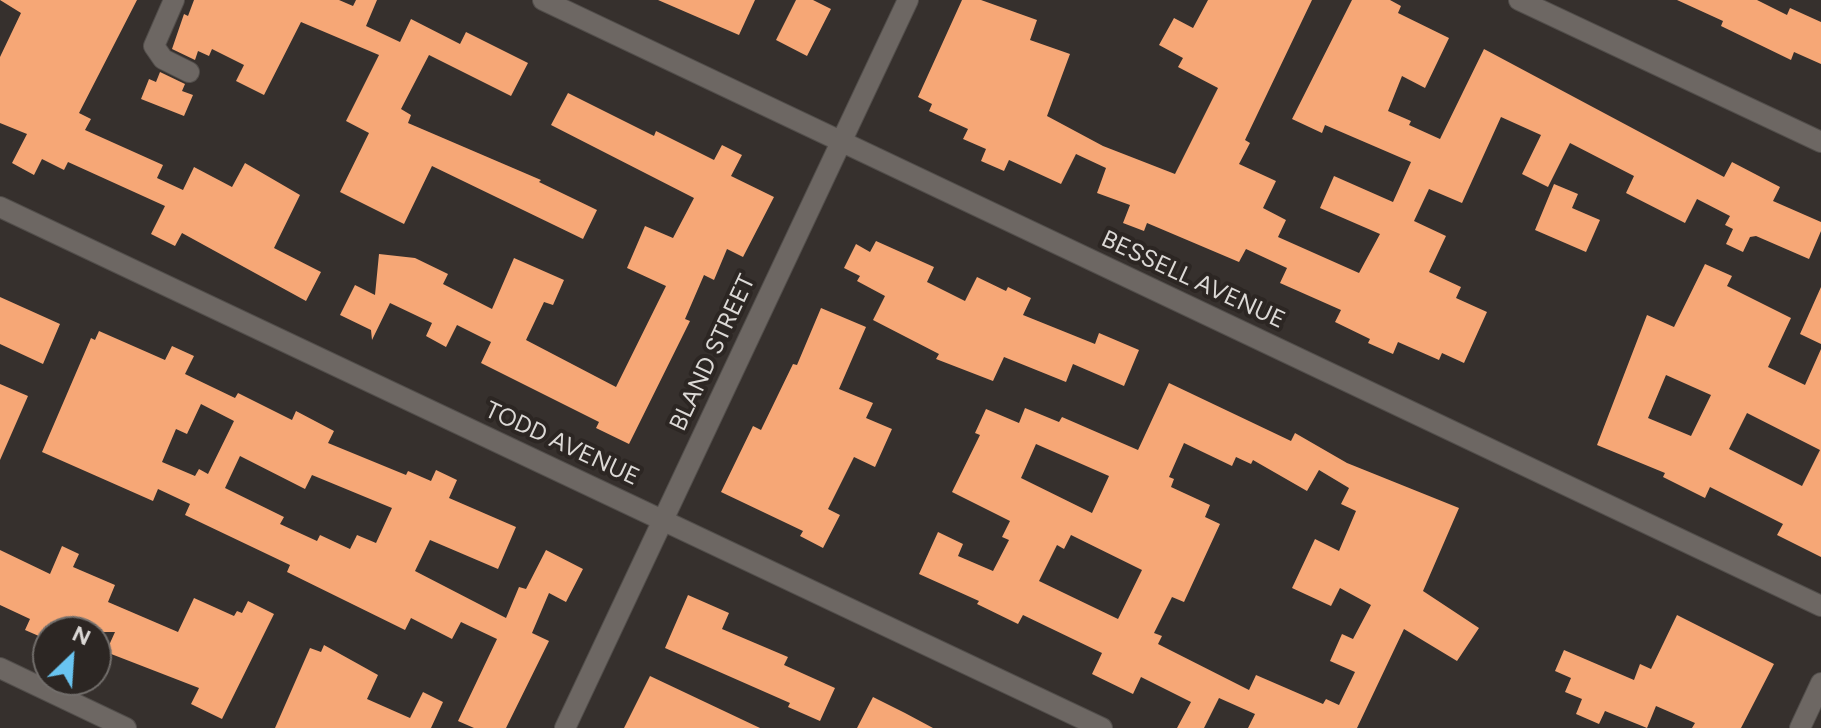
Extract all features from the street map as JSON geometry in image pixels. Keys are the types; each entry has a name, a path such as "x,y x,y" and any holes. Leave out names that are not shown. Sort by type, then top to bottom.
{"street":[{"path":"174,0 154,46 163,59 189,72"},
{"name":"BESSELL AVENUE","path":"543,0 1821,606"},
{"name":"BLAND STREET","path":"565,728 908,0"},
{"path":"1519,0 1821,142"},
{"name":"TODD AVENUE","path":"0,207 1102,728"},
{"path":"0,668 126,728"},
{"path":"1800,728 1821,683"}],"building":[{"path":"0,0 137,0 79,113 91,119 85,130 163,165 157,178 183,190 194,167 232,187 245,163 300,195 274,248 321,272 306,301 182,233 175,246 151,234 165,206 68,162 64,170 42,159 34,175 12,163 27,134 0,123 0,57 21,13"},
{"path":"194,0 339,0 353,6 356,0 377,0 366,26 400,42 411,19 460,44 466,32 528,63 511,96 429,55 401,109 411,115 408,123 541,180 539,182 597,210 583,239 432,166 404,224 340,192 369,133 346,121 379,55 301,22 264,95 236,81 244,65 212,49 209,56 198,51 195,60 172,49 184,14 188,16"},
{"path":"658,0 755,0 739,35"},
{"path":"796,0 813,0 831,9 807,56 776,40"},
{"path":"962,0 981,0 1037,20 1030,40 1070,54 1047,116 1103,146 1175,174 1218,88 1178,67 1183,58 1159,45 1174,18 1193,28 1208,0 1312,0 1245,140 1250,143 1239,164 1276,181 1263,208 1286,220 1278,237 1359,273 1380,234 1320,208 1334,176 1393,202 1411,162 1325,125 1322,133 1292,119 1352,0 1390,0 1401,6 1398,13 1449,38 1425,88 1402,76 1388,111 1411,121 1409,125 1440,139 1484,49 1724,177 1732,162 1780,187 1773,201 1821,222 1821,231 1809,259 1756,236 1750,237 1743,252 1726,244 1733,229 1725,225 1730,216 1697,199 1685,223 1626,193 1634,176 1570,143 1548,187 1522,174 1541,135 1501,117 1462,203 1429,189 1414,221 1446,236 1429,272 1461,287 1456,298 1487,312 1464,363 1442,353 1439,360 1398,342 1393,354 1368,343 1370,339 1335,322 1341,310 1280,283 1287,268 1246,249 1239,262 1147,223 1144,231 1123,223 1130,205 1097,193 1106,168 1076,154 1061,184 1009,160 1004,171 981,161 986,149 963,139 968,129 929,111 932,104 918,97"},
{"path":"1677,0 1757,0 1787,15 1790,8 1821,22 1821,64 1794,52 1791,60 1721,26 1723,21"},
{"path":"160,72 185,84 182,91 193,95 184,116 141,99 149,79 156,82"},
{"path":"568,93 654,136 656,131 714,160 722,145 742,155 731,176 774,197 743,257 727,249 714,280 704,275 685,319 690,321 629,444 596,428 599,422 481,363 491,342 457,325 446,347 426,336 432,323 390,303 372,340 371,330 340,315 355,285 375,295 379,254 415,258 448,274 443,284 492,309 514,258 564,280 553,305 544,302 526,340 616,387 666,286 627,268 645,226 673,238 694,198 551,125"},
{"path":"1554,184 1578,194 1572,208 1600,220 1586,252 1535,230"},
{"path":"876,241 934,267 927,282 965,301 977,277 1006,291 1008,287 1031,298 1023,315 1095,344 1099,333 1139,350 1124,386 1073,364 1066,382 1004,357 993,381 936,359 939,354 873,320 885,296 857,281 860,276 844,268 856,244 870,252"},
{"path":"1705,264 1732,276 1727,286 1791,318 1768,367 1805,385 1821,349 1821,557 1777,535 1783,524 1710,487 1705,498 1663,477 1665,473 1597,445 1647,315 1674,327","holes":["1666,375 1711,395 1691,436 1648,418","1747,413 1820,450 1802,486 1729,449"]},
{"path":"1821,287 1821,344 1800,334"},
{"path":"0,297 60,324 43,364 0,344"},
{"path":"821,308 866,327 839,389 873,403 866,418 892,429 875,467 854,457 828,509 840,515 823,548 800,536 803,531 721,492 753,426 761,430 793,364 797,365"},
{"path":"99,331 165,360 172,346 194,356 185,374 235,398 238,393 292,420 296,411 334,431 328,443 406,475 408,471 431,481 436,470 457,480 449,498 516,527 498,569 430,540 415,571 506,618 519,587 526,589 546,550 583,569 566,602 549,593 532,633 549,641 506,728 474,728 458,721 497,639 461,622 452,639 411,618 405,630 287,572 290,565 185,515 190,504 158,489 153,501 42,452 91,338 95,340","holes":["201,404 234,421 208,474 199,469 195,476 162,462 176,429 187,434","240,456 305,489 312,475 392,508 376,543 357,535 350,549 320,535 317,541 280,524 284,517 225,488"]},
{"path":"1169,383 1291,441 1295,433 1347,463 1459,508 1423,591 1479,628 1457,661 1404,629 1357,728 1248,728 1255,714 1219,698 1204,728 1177,728 1191,702 1141,677 1133,694 1092,674 1102,653 1023,615 1018,624 977,604 979,601 919,574 938,532 963,544 958,556 993,571 1009,540 1002,537 1010,521 952,492 980,435 975,433 986,409 1019,423 1025,408 1059,422 1062,417 1138,450","holes":["1184,443 1232,466 1236,457 1251,464 1253,460 1307,491 1319,470 1349,488 1341,504 1356,511 1339,551 1315,539 1292,588 1331,606 1340,588 1371,605 1353,639 1342,634 1330,661 1355,672 1339,705 1326,699 1323,704 1256,675 1249,690 1158,644 1162,636 1154,633 1172,597 1184,602 1220,524 1205,517 1210,505 1171,487 1174,479 1169,477","1036,444 1109,476 1092,513 1021,478","1071,535 1142,570 1118,619 1039,581 1057,545 1064,549"]},
{"path":"0,384 28,396 0,460"},
{"path":"62,546 79,554 73,567 115,585 108,602 178,632 194,598 234,616 237,611 242,613 248,601 274,614 222,719 191,704 199,688 112,654 115,632 112,632 112,616 32,616 32,633 25,630 30,619 0,605 0,550 50,574"},
{"path":"688,595 729,613 722,629 788,657 784,665 835,688 820,721 788,707 790,703 665,648"},
{"path":"1677,615 1774,664 1741,728 1692,728 1695,723 1656,706 1647,728 1605,711 1599,724 1576,714 1582,699 1565,692 1571,678 1555,671 1564,650 1634,680 1640,664 1651,669"},
{"path":"324,645 378,675 367,699 410,718 423,692 443,702 431,728 275,728 310,648 321,652"},
{"path":"650,676 760,728 624,728"},
{"path":"873,697 905,713 933,728 857,728"}]}
